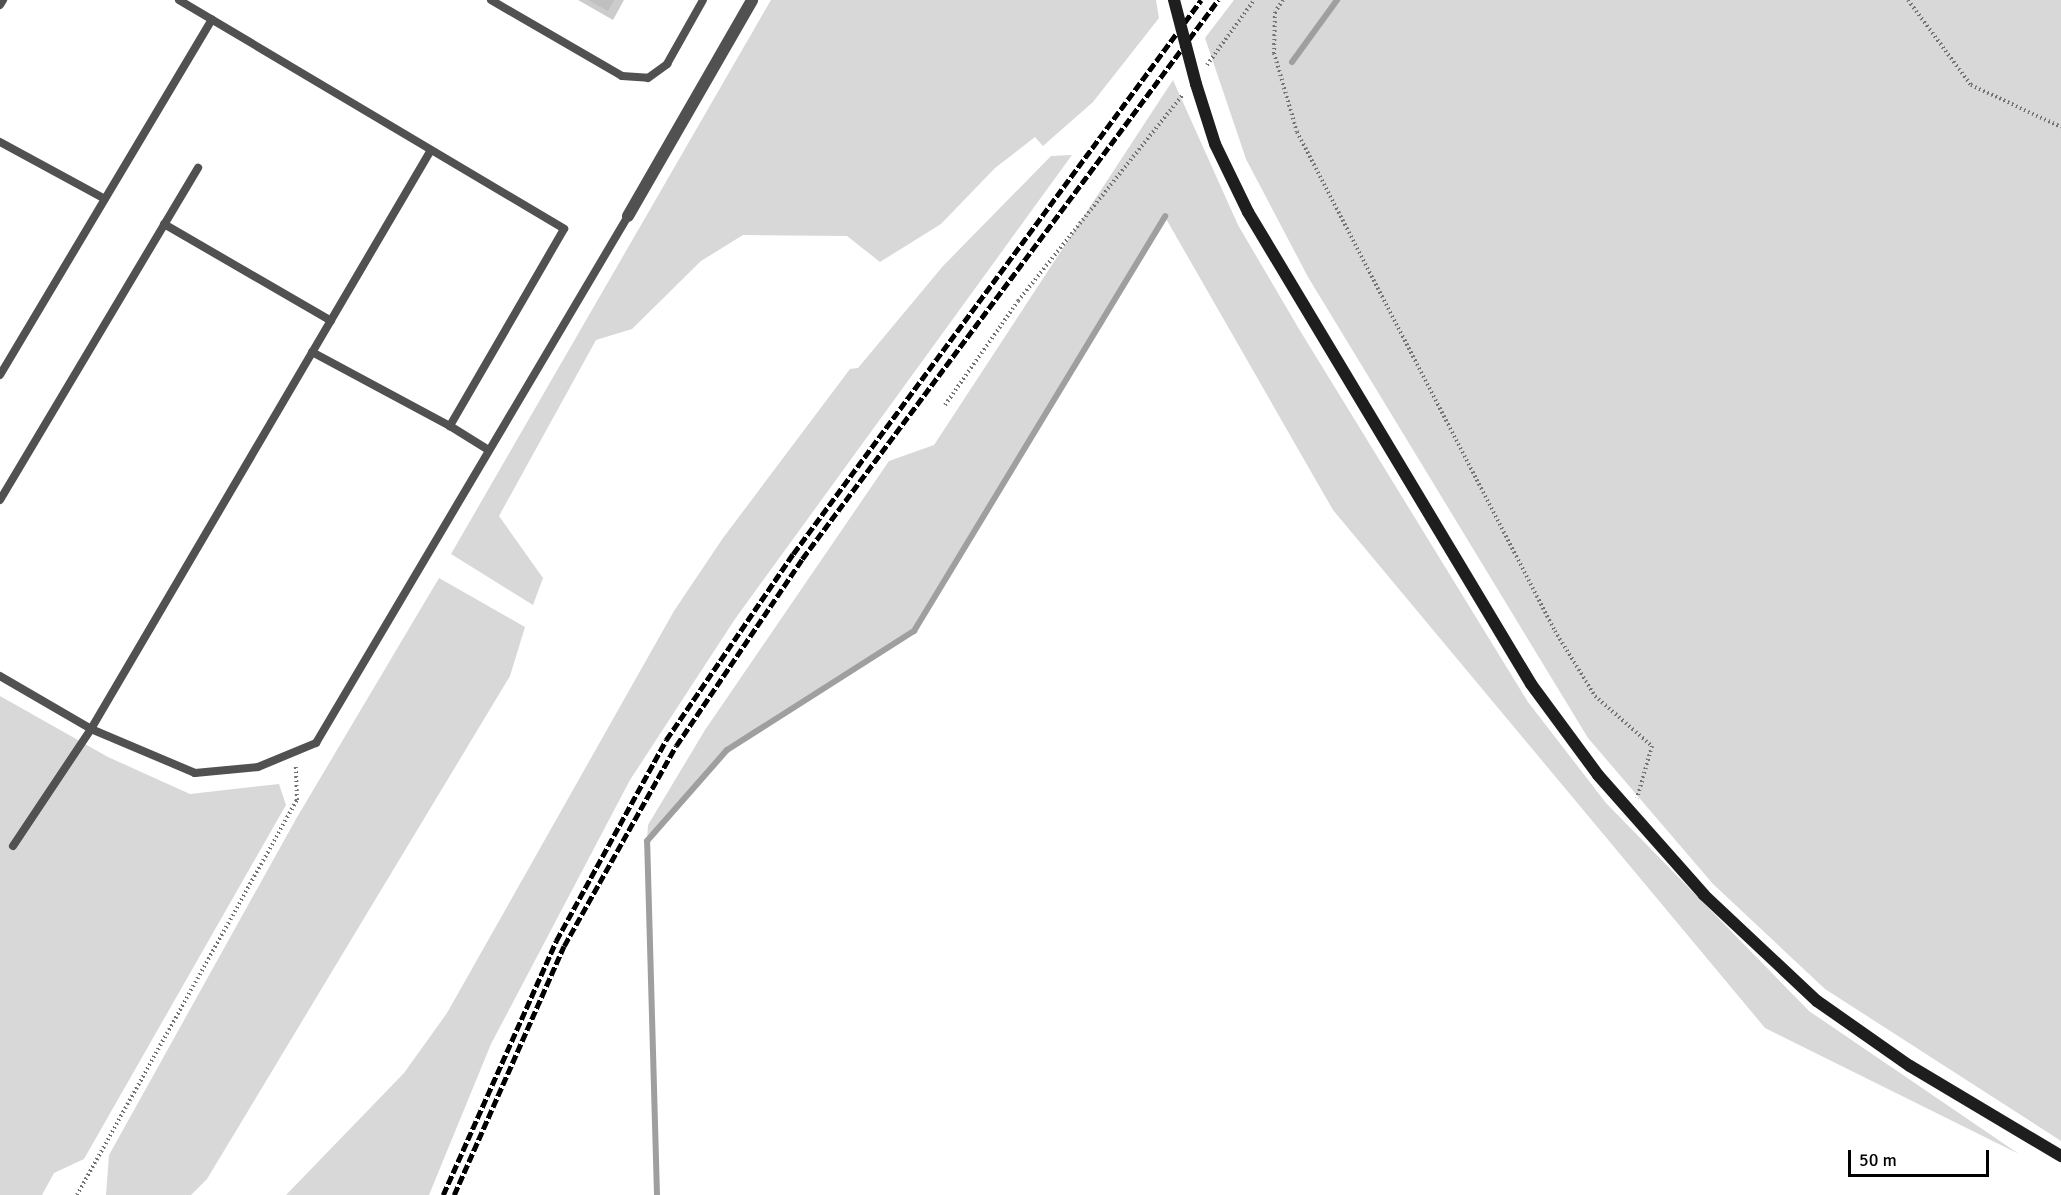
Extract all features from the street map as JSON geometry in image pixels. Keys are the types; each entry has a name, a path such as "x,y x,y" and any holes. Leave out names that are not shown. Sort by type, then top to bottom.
{"main road":[{"path":"1174,0 1192,86 1215,144 1248,212 1531,684 1631,812 1704,895 1817,1001 1910,1066 2061,1156"}],"street":[{"path":"628,216 752,0"}],"lane":[{"path":"0,5 3,0"},
{"path":"179,0 564,229 450,426"},
{"path":"491,0 622,76 648,78 667,64 703,0"},
{"path":"0,375 212,19"},
{"path":"0,142 105,199"},
{"path":"13,846 91,729 431,150"},
{"path":"0,500 198,168"},
{"path":"0,676 91,729 195,773 258,767 316,743 487,449 628,216"},
{"path":"164,224 331,321"},
{"path":"312,352 450,426 487,449"}],"path":[{"path":"1202,70 1254,0"},
{"path":"1282,0 1275,12 1274,53 1297,132 1555,631 1595,696 1652,746 1654,756 1631,812"},
{"path":"1908,0 1971,85 2061,127"},
{"path":"945,405 1018,301 1192,86"},
{"path":"77,1195 297,800 295,751"}],"shaded area":[{"path":"771,0 1156,0 1159,18 1093,102 1043,146 1035,137 995,168 941,224 880,262 847,236 743,235 701,261 632,329 596,340 499,516 543,578 533,605 451,554"},
{"path":"1234,0 2061,0 2061,1141 1825,989 1713,884 1588,738 1308,277 1246,159 1205,38"},
{"path":"1173,80 1238,225 1299,329 1528,702 1606,803 1809,1011 2019,1154 1765,1028 1333,510 1165,217 914,631 727,750 647,840 648,825 705,730 889,461 934,445"},
{"path":"1072,155 735,619 630,780 491,1044 429,1195 286,1195 404,1073 447,1013 674,611 723,538 850,369 858,368 943,266 1051,156"},
{"path":"439,578 525,627 510,676 207,1179 191,1195 106,1195 109,1155 296,819"},
{"path":"0,696 108,757 190,794 279,784 286,805 84,1159 54,1173 42,1195 0,1195"}],"building":[{"path":"588,0 614,0 608,11"}],"waterway":[{"path":"1292,62 1337,0"},
{"path":"657,1195 647,841 727,750 914,631 1165,216"}],"railway":[{"path":"443,1195 556,941 666,740 793,554 1201,0"},
{"path":"454,1195 564,946 676,746 802,559 1218,0"}]}
